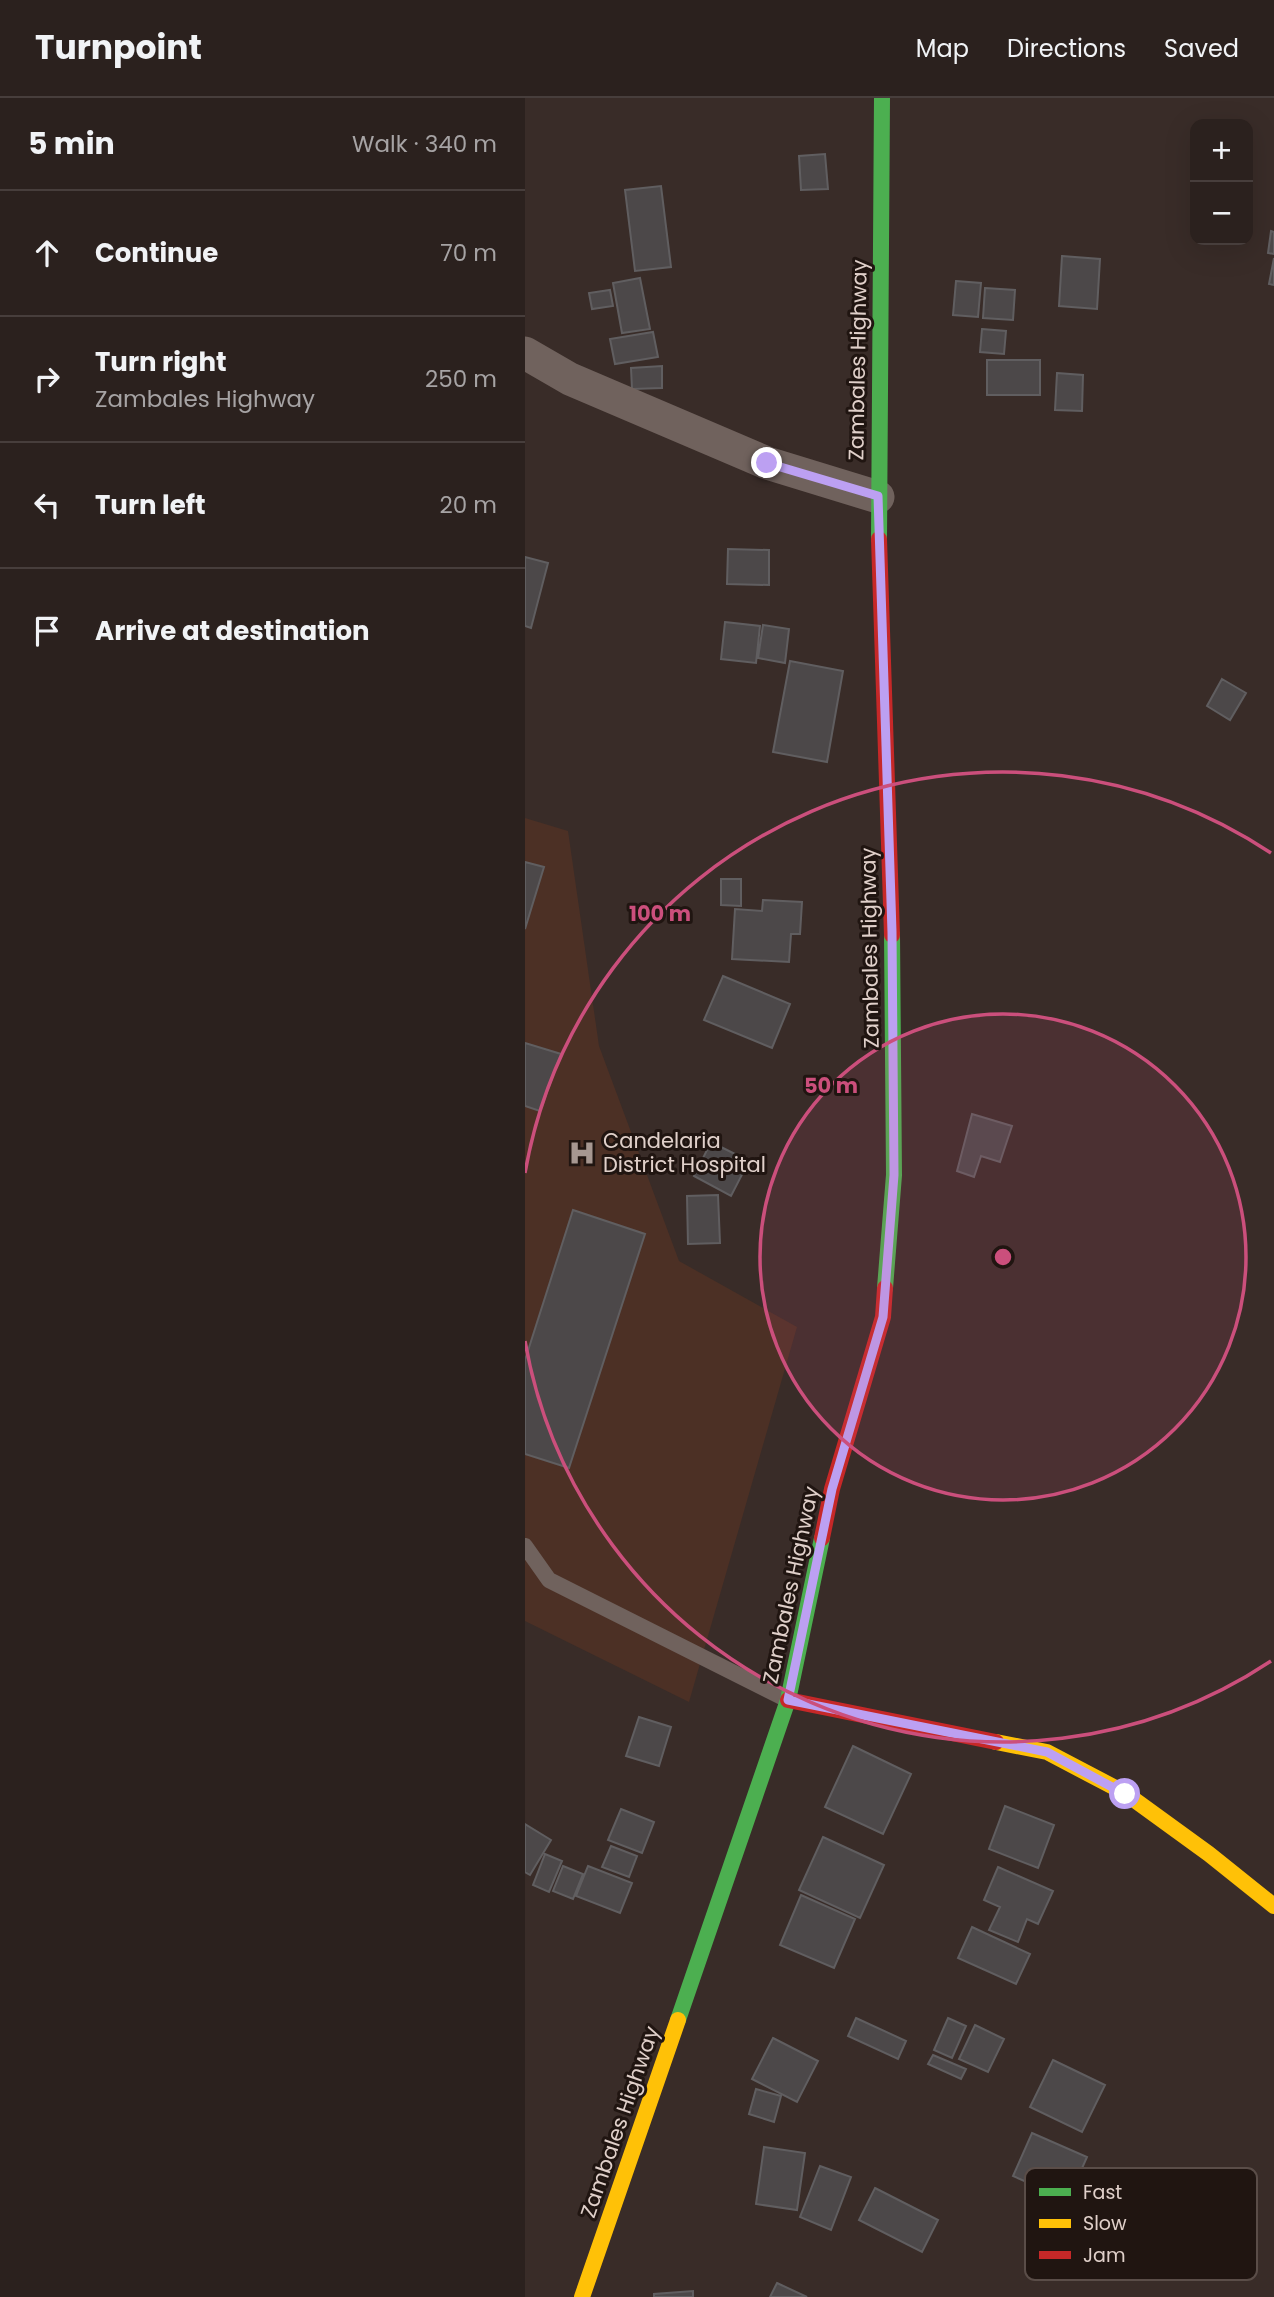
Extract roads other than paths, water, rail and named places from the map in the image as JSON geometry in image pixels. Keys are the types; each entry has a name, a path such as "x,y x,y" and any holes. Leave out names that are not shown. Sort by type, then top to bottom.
{"main road":[{"name":"Zambales Highway","path":"582,2297 788,1700 832,1489 883,1317 894,1175 892,932 878,496 882,98"},
{"path":"788,1700 1047,1752 1125,1794 1209,1854 1274,1906"}],"street":[{"path":"525,353 570,380 767,463 878,496"}],"lane":[{"path":"525,1546 549,1580 788,1700"}],"place":[{"name":"Candelaria District Hospital","path":"582,1153"}]}
